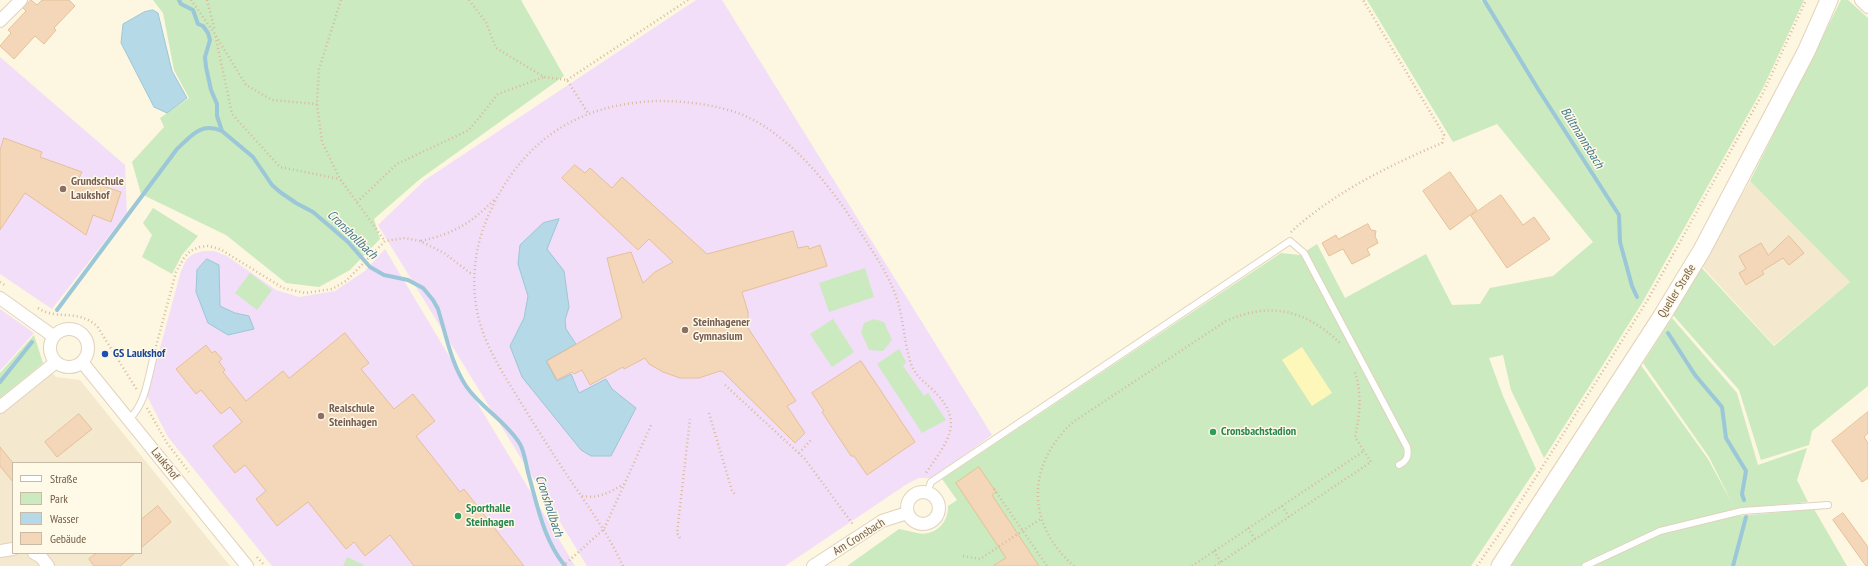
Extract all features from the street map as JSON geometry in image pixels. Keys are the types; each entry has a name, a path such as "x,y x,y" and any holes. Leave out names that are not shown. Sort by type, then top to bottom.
{"main road":[{"name":"Queller Straße","path":"1500,566 1662,316 1702,250 1806,52 1829,0"}],"street":[{"path":"0,21 21,0"},
{"path":"1861,0 1868,7"},
{"path":"0,298 53,336"},
{"path":"70,328 82,333 86,338 88,351 82,362 77,365 66,367 56,362 50,352 50,341 53,336 64,329 70,328"},
{"path":"0,407 56,362"},
{"name":"Laukshof","path":"82,362 247,566"},
{"path":"929,487 932,495 938,503 938,513 933,521 923,525 918,524 909,518 907,513 906,508 909,499 929,487"},
{"name":"Am Cronsbach","path":"813,566 882,521 907,513"},
{"path":"0,551 12,549"},
{"path":"36,554 41,557 48,566"}],"lane":[{"path":"929,487 1290,240 1304,253 1407,447 1408,456 1406,460 1399,465"},
{"path":"129,419 140,404 153,359"},
{"path":"1585,566 1668,530 1742,511 1828,505"}],"path":[{"path":"191,0 215,34 246,85 272,100 318,104"},
{"path":"207,0 232,114 280,167 340,179"},
{"path":"341,0 319,69 318,104 322,142 340,179 385,241"},
{"path":"469,0 486,22 496,48 544,77 567,80 688,0"},
{"path":"1290,240 1291,232 1304,220 1367,178 1398,162 1442,143 1444,135 1363,0"},
{"path":"1477,566 1508,523 1647,301 1764,91 1806,0"},
{"path":"357,202 397,164 468,130 498,94 544,77"},
{"path":"567,80 588,113"},
{"path":"623,566 604,529 564,470 490,352 479,318 474,275 477,251 483,227 496,198 508,178 526,156 562,125 588,113 612,106 639,102 693,103 744,116 775,134 802,158 829,187 876,256 893,289 902,315 909,358 917,377 933,390 948,408 952,422 949,438 926,474 929,487"},
{"path":"420,241 444,236 462,228 479,216 496,198"},
{"path":"153,359 176,272 190,251 208,246 220,249 283,288 306,292 332,289 346,281 385,241 405,238 420,241 444,253 474,275"},
{"path":"1074,566 1063,556 1052,542 1039,509 1038,488 1041,470 1050,449 1060,435 1073,422 1226,321 1240,315 1260,310 1280,311 1298,315 1315,322 1343,346"},
{"path":"1215,566 1371,462 1355,437 1359,422 1360,401 1359,384 1353,365"},
{"path":"724,385 805,459 860,535"},
{"path":"709,413 732,491 736,496"},
{"path":"680,538 677,533 690,419"},
{"path":"563,566 604,529 652,423"},
{"path":"799,453 811,440"},
{"path":"1192,566 1364,451"},
{"path":"582,496 592,498 604,495 625,484"},
{"path":"994,489 1047,566"},
{"path":"1282,506 1289,517"},
{"path":"963,556 980,559 1042,518"},
{"path":"1248,528 1255,539"},
{"path":"1214,551 1221,562"}],"shaded area":[{"name":"Steinhagener Gymnasium","path":"696,0 722,0 992,435 932,478 919,478 907,484 785,566 587,566 378,225 425,180"},
{"name":"Grundschule Laukshof","path":"0,57 125,165 127,213 52,309 0,274"},
{"path":"1750,181 1850,282 1774,345 1701,265"},
{"name":"Realschule Steinhagen","path":"385,249 575,566 272,566 168,437 147,396 181,271 186,260 193,254 203,251 214,251 227,256 276,290 299,297 335,291 365,271"},
{"path":"0,309 34,333 0,371"},
{"path":"43,363 56,377 80,380 230,566 0,566 0,398"}],"green space":[{"path":"153,0 521,0 564,76 420,179 374,219 380,239 350,270 319,287 286,283 226,235 141,194 132,162 164,127 160,118 189,98 174,70 163,13"},
{"path":"1367,0 1481,0 1482,2 1486,0 1804,0 1764,86 1642,303 1544,458 1511,390 1503,355 1489,358 1503,396 1536,469 1471,566 847,566 899,529 924,534 930,533 940,527 946,518 948,506 957,500 942,479 1281,253 1300,255 1317,244 1345,298 1426,254 1452,305 1480,304 1490,288 1553,276 1593,242 1497,124 1453,142"},
{"path":"1841,0 1848,0 1868,18 1868,386 1812,431 1809,445 1761,460 1739,390 1673,315 1700,266 1774,346 1850,282 1750,181"},
{"path":"153,208 198,236 182,255 172,274 142,257 152,235 143,223"},
{"path":"865,268 874,297 829,312 819,283"},
{"path":"250,273 272,290 257,310 235,293"},
{"path":"1672,318 1737,393 1758,465 1807,448 1797,480 1808,502 1735,509 1739,516 1814,509 1847,566 1510,566 1640,364 1708,459 1732,503 1709,457 1643,363"},
{"path":"833,319 854,352 832,367 810,334"},
{"path":"874,319 884,322 892,340 883,351 869,350 861,332 864,323"},
{"path":"34,335 43,363 0,398 0,373"},
{"path":"899,349 906,362 903,366 924,396 928,393 946,420 922,433 877,364"},
{"path":"347,557 364,565 364,566 343,566"}],"sand":[{"path":"1302,347 1332,393 1312,406 1282,360"}],"water":[{"path":"153,10 158,13 172,71 187,98 167,113 154,107 121,43 123,24 144,12"},
{"path":"559,219 547,249 564,271 569,307 565,320 566,329 576,344 546,361 557,381 571,374 579,393 606,379 612,389 636,408 611,456 591,456 581,450 522,377 510,346 524,318 528,296 518,264 520,245 543,223"},
{"path":"207,259 219,265 220,306 235,313 249,316 254,329 228,335 208,323 196,292 197,270"}],"building":[{"path":"31,0 37,5 42,0 69,0 75,6 54,28 56,30 44,44 35,36 14,59 0,46 11,33 8,30 26,11 23,8"},
{"path":"4,138 42,152 40,157 82,172 79,178 121,192 111,222 93,215 86,235 25,193 0,230 0,151"},
{"path":"575,165 585,173 590,168 612,188 622,177 707,254 793,231 798,248 808,246 809,249 820,245 827,266 742,292 748,312 748,328 796,401 787,406 805,433 795,443 723,372 720,371 699,378 680,378 663,372 649,364 645,358 624,369 623,367 590,385 582,370 574,374 572,372 557,380 547,361 622,318 607,258 631,252 643,283 655,272 673,262 649,239 638,250 562,178"},
{"path":"1450,172 1477,210 1450,230 1423,191"},
{"path":"1501,195 1523,225 1534,217 1550,239 1507,268 1471,216"},
{"path":"1368,224 1371,230 1376,231 1375,236 1378,243 1367,249 1370,255 1352,264 1343,249 1329,256 1322,243 1336,235 1338,239"},
{"path":"1789,236 1804,253 1789,265 1783,258 1762,271 1764,274 1746,285 1739,273 1746,269 1739,256 1761,243 1768,255"},
{"name":"Realschule Steinhagen","path":"345,333 369,363 361,369 394,409 413,394 435,421 416,436 460,492 464,489 524,566 414,566 390,535 365,556 354,542 346,549 308,502 277,526 256,499 266,491 245,465 235,473 213,446 242,422 230,407 221,414 201,390 196,394 176,369 206,345 212,353 215,351 222,359 219,362 225,370 223,372 246,401 283,371 289,378"},
{"path":"861,361 915,442 867,475 854,456 851,456 822,412 824,411 812,393"},
{"path":"1868,412 1868,433 1864,437 1868,443 1868,478 1862,482 1832,441"},
{"path":"79,414 92,429 57,457 45,442"},
{"path":"0,447 12,462 12,481 0,466"},
{"path":"979,467 996,492 992,495 1039,566 993,566 1006,558 956,483"},
{"path":"158,506 171,522 142,547 142,519"},
{"path":"1843,513 1868,547 1868,566 1866,566 1833,520"},
{"path":"96,554 134,554 120,566 94,566 89,559"}],"waterway":[{"name":"Cronshollbach","path":"179,0 181,4 193,10 198,24 203,26 208,33 210,40 205,57 206,67 211,90 217,104 217,116 222,131 253,157 272,185 296,203 313,212 348,242 370,267 384,275 408,280 423,288 433,300 438,309 456,368 466,386 472,394 508,428 522,448 542,523 552,545 565,566"},
{"name":"Bültmannsbach","path":"1484,0 1538,89 1619,215 1620,242 1632,286 1637,297"},
{"path":"57,310 177,149 197,131 208,128 222,131"},
{"name":"Bültmannsbach","path":"1668,333 1695,375 1722,407 1726,438 1746,471 1742,494 1744,500"},
{"path":"0,382 32,342"},
{"name":"Bültmannsbach","path":"1733,566 1746,517"}],"place":[{"name":"Grundschule Laukshof","path":"63,189"},
{"name":"Steinhagener Gymnasium","path":"685,330"},
{"name":"GS Laukshof","path":"105,354"},
{"name":"Realschule Steinhagen","path":"321,416"},
{"name":"Cronsbachstadion","path":"1213,432"},
{"name":"Sporthalle Steinhagen","path":"458,516"}]}
